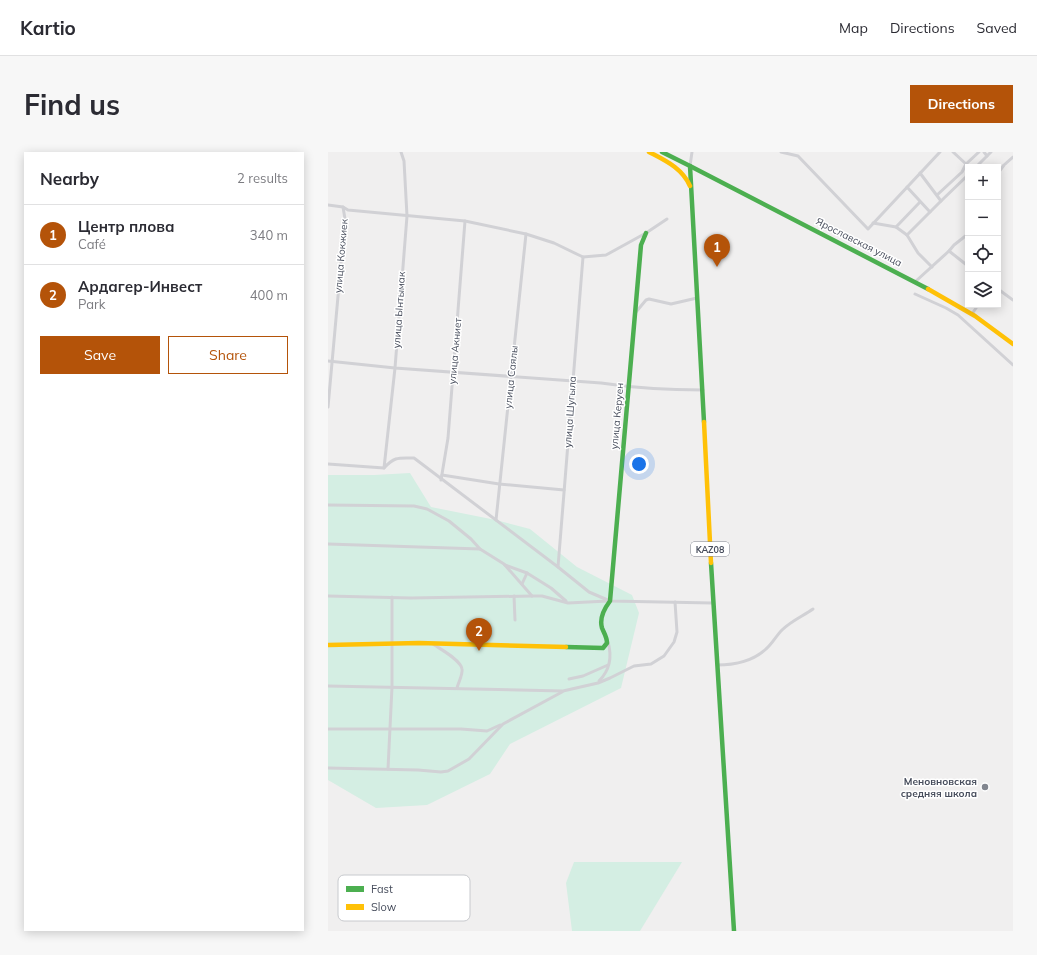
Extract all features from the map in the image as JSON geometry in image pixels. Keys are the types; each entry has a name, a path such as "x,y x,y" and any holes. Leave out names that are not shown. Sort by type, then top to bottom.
{"main road":[{"path":"649,152 674,165 682,172 688,180 692,194"},
{"name":"Ярославская улица","path":"662,152 916,281 972,314 1013,344"},
{"name":"KAZ08","path":"690,166 698,298 712,603 734,931"},
{"name":"улица Керуен","path":"610,601 640,246 646,233"},
{"path":"328,645 433,644 603,648 606,647 608,641 601,623 603,611 610,601"}],"street":[{"name":"улица Ынтымак","path":"384,468 395,368 406,216 404,161 401,152"},
{"path":"690,166 692,152"},
{"path":"782,152 798,156 868,229 940,152"},
{"path":"953,152 966,164 979,152"},
{"path":"984,152 987,156"},
{"path":"979,164 991,152"},
{"path":"1001,169 1013,157"},
{"path":"937,195 962,172 965,166"},
{"path":"920,173 941,201"},
{"path":"906,235 965,178"},
{"path":"906,187 930,212"},
{"path":"896,227 920,202"},
{"path":"328,205 343,207"},
{"name":"улица Кокжиек","path":"343,207 348,210 406,216"},
{"name":"улица Кокжиек","path":"328,407 330,361 345,219 343,207"},
{"path":"406,216 465,221 526,234 554,243 583,257 606,255 646,233 667,219"},
{"name":"улица Акниет","path":"441,480 448,438 465,221"},
{"path":"873,223 896,227 906,235 918,253 932,267"},
{"name":"улица Саялы","path":"496,520 526,234"},
{"path":"916,281 965,236"},
{"path":"949,251 965,264"},
{"name":"улица Шугыла","path":"558,567 583,257"},
{"path":"1001,291 1013,300"},
{"path":"915,294 958,315 1013,365"},
{"path":"635,313 646,300 649,299 671,304 698,298"},
{"path":"972,314 976,308"},
{"path":"330,361 395,368 572,380 667,390 702,390"},
{"path":"328,464 384,468 391,461 397,458 414,458 589,592 610,601"},
{"path":"442,475 499,484 564,490"},
{"path":"328,505 414,506 427,509 449,521 480,549 504,564 527,574 551,588 568,603"},
{"path":"328,544 480,549"},
{"path":"504,564 532,596"},
{"path":"522,584 527,574"},
{"path":"328,596 448,598 542,596 568,603 610,601 712,603"},
{"path":"514,596 515,620"},
{"path":"388,769 393,645 392,597"},
{"path":"328,686 563,691 598,683 634,666 651,664 664,656 674,642 676,632 675,602"},
{"path":"716,665 736,664 750,660 767,649 782,630 813,609"},
{"path":"598,683 606,673 610,657 608,641"},
{"path":"433,644 454,657 461,666 462,672 457,688"},
{"path":"569,679 583,676 608,664"},
{"path":"328,730 461,729 487,731 502,725 563,691"},
{"path":"328,768 448,771 469,759 502,725"}],"green space":[{"path":"410,473 431,507 496,520 530,529 577,567 632,595 639,613 621,688 510,744 490,774 427,805 376,808 328,780 328,475"},
{"path":"574,862 682,862 640,931 572,931 566,883"}],"traffic: fast":[{"path":"662,152 690,166 704,422"},
{"path":"690,166 928,289"},
{"path":"566,647 603,648 607,643 601,621 604,610 610,601 641,245 646,233"},
{"path":"711,563 734,931"}],"traffic: slow":[{"path":"649,152 667,162 683,174 690,186"},
{"path":"928,289 975,316 1013,344"},
{"path":"704,422 711,563"},
{"path":"328,645 419,643 566,647"}],"place":[{"name":"Центр плова","path":"717,267"},
{"name":"Ардагер-Инвест","path":"479,651"},
{"name":"Меновновская средняя школа","path":"985,787"}]}
